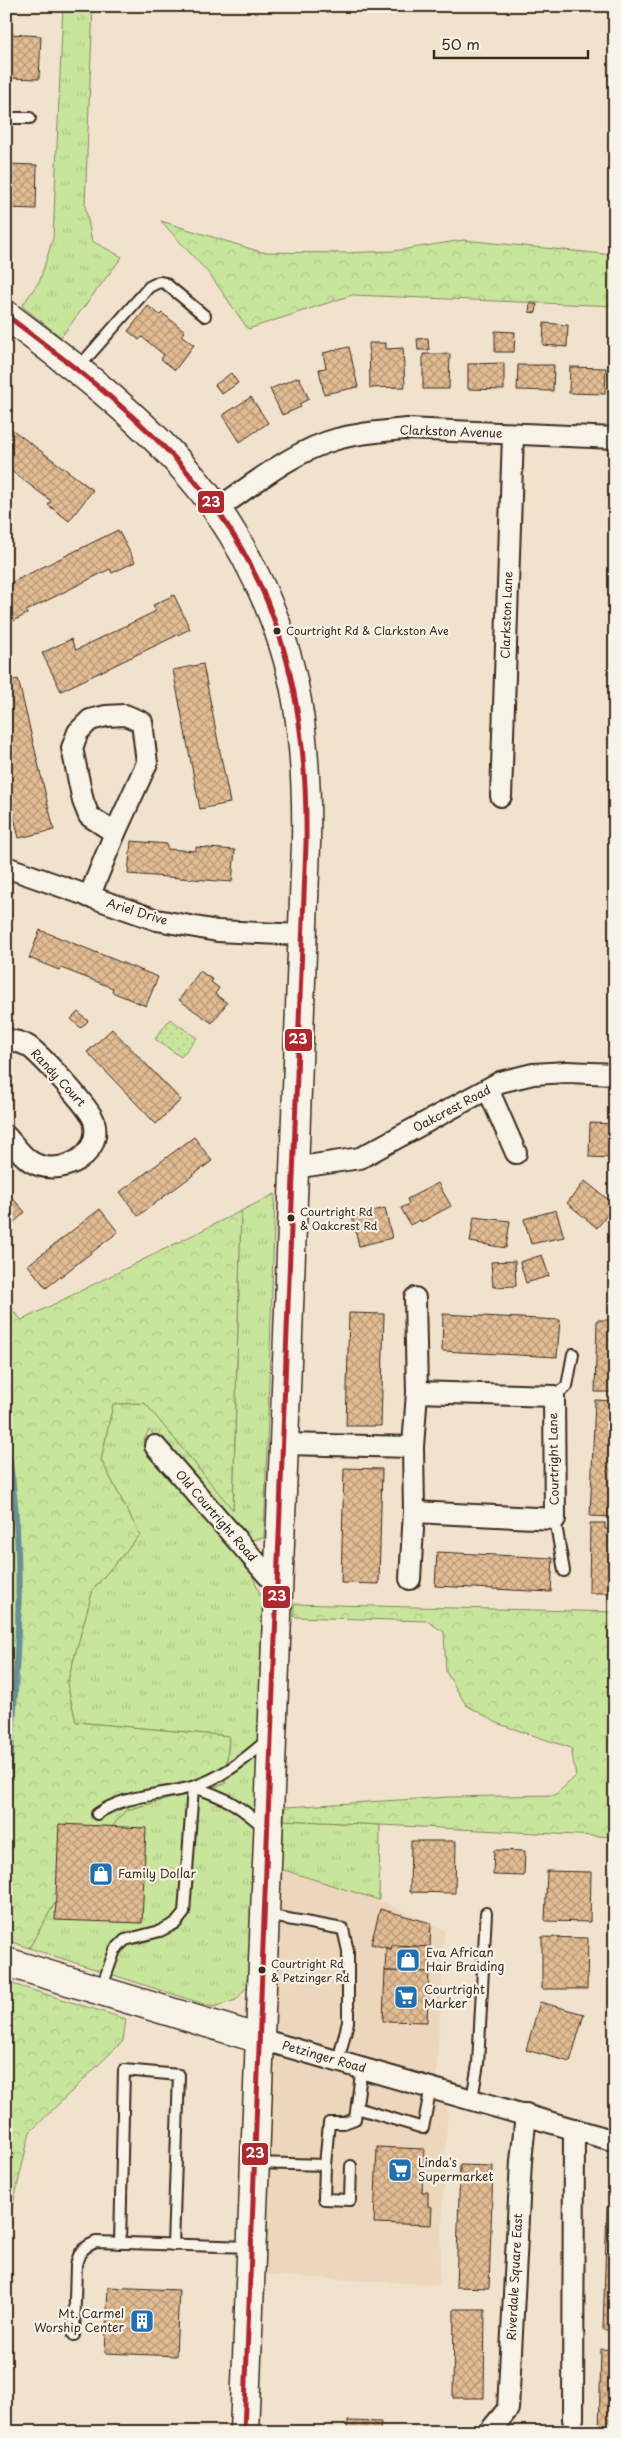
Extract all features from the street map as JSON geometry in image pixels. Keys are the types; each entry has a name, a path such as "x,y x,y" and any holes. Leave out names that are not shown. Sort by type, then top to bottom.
{"street":[{"path":"6,315 77,369 157,441 189,474 217,509 238,544 263,595 279,638 297,699 303,744 306,806 294,1168 244,2432"},
{"name":"Clarkston Avenue","path":"217,509 302,453 335,439 371,432 406,430 615,438"},
{"name":"Clarkston Lane","path":"501,796 513,435"},
{"path":"89,896 147,763 142,722 125,715 106,716 90,720 78,732 72,748 83,801 89,816 115,833"},
{"name":"Ariel Drive","path":"6,867 157,920 217,931 302,935"},
{"name":"Randy Court","path":"6,1040 28,1046 85,1104 94,1122 94,1142 82,1159 66,1167 47,1167 30,1161 6,1136"},
{"name":"Oakcrest Road","path":"294,1168 360,1158 500,1082 533,1074 567,1072 615,1074"},
{"path":"488,1089 516,1153"},
{"path":"410,1579 414,1512 413,1447 417,1392 415,1298"},
{"name":"Courtright Lane","path":"414,1512 555,1519 554,1396 417,1392"},
{"path":"284,1444 413,1447"},
{"name":"Old Courtright Road","path":"156,1446 277,1586"},
{"name":"Petzinger Road","path":"6,1962 260,2039 615,2140"},
{"name":"Riverdale Square East","path":"488,2432 508,2409 520,2161 526,2114"},
{"path":"573,2419 574,2129"}],"lane":[{"path":"6,118 30,118"},
{"path":"77,369 149,286 159,282 165,283 205,316"},
{"path":"554,1396 567,1386 573,1354"},
{"path":"555,1519 564,1571"},
{"path":"97,1814 106,1808 137,1796 193,1787 232,1768 273,1735"},
{"path":"193,1787 223,1796 238,1805 268,1831"},
{"path":"100,1991 115,1950 125,1940 168,1927 176,1923 184,1912 193,1787"},
{"path":"472,2099 478,2064 486,1913"},
{"path":"265,1915 342,1929 348,1951 348,2022 338,2061"},
{"path":"351,2166 350,2200 324,2200 328,2123 344,2123 355,2119 362,2067"},
{"path":"120,2243 124,2070 179,2076 173,2245"},
{"path":"357,2108 423,2128 431,2087"},
{"path":"255,2163 325,2165"},
{"path":"74,2335 76,2265 78,2255 85,2246 96,2242 251,2247"}],"shaded area":[{"path":"281,1869 379,1900 445,1930 435,2099 448,2103 439,2285 264,2275"}],"green space":[{"path":"63,6 93,6 85,205 92,241 122,257 61,337 22,306 40,280 53,238"},
{"path":"161,221 261,252 343,253 394,251 463,240 615,255 615,306 352,295 248,329 211,276"},
{"path":"170,1019 197,1038 181,1057 155,1039"},
{"path":"275,1194 264,1538 249,1540 149,1430 143,1442 247,1562 267,1611 249,1984 236,2000 213,2007 29,1948 68,1880 126,1810 225,1784 229,1736 76,1722 67,1684 93,1589 140,1535 101,1460 113,1404 145,1403 233,1509 241,1211"},
{"path":"241,1211 233,1510 145,1403 113,1404 101,1460 140,1535 93,1589 67,1684 76,1722 229,1736 225,1784 126,1810 68,1880 29,1948 6,1940 6,1304 22,1320"},
{"path":"294,1604 615,1612 615,1837 284,1820 285,1807 449,1797 555,1795 576,1776 571,1748 499,1724 466,1705 446,1672 444,1632 427,1621 294,1617"},
{"path":"284,1820 380,1825 379,1900 281,1869"},
{"path":"6,1982 126,2019 123,2041 30,2132 6,2234"}],"building":[{"path":"10,34 41,36 39,79 8,78"},
{"path":"6,164 37,165 36,209 6,208"},
{"path":"530,304 537,304 536,313 529,312"},
{"path":"148,306 160,315 162,313 185,331 181,335 194,345 175,370 161,359 164,355 142,337 139,340 128,331"},
{"path":"544,323 568,325 567,347 543,345"},
{"path":"495,331 515,332 514,352 495,352"},
{"path":"428,338 429,350 418,350 417,339"},
{"path":"369,343 386,343 386,349 403,348 405,387 370,388"},
{"path":"349,347 358,387 324,394 319,369 326,368 323,353"},
{"path":"423,354 450,354 449,389 423,389"},
{"path":"504,363 504,390 468,389 468,364"},
{"path":"518,365 554,365 553,391 517,390"},
{"path":"570,367 606,368 605,394 569,393"},
{"path":"231,373 238,383 222,394 215,385"},
{"path":"299,377 309,399 299,404 301,407 282,415 270,389"},
{"path":"251,397 268,423 240,442 223,415"},
{"path":"6,425 93,490 69,521 48,505 51,501 6,467"},
{"path":"118,530 135,562 112,573 110,569 26,611 27,614 7,624 6,585"},
{"path":"174,595 190,629 61,691 42,653 71,639 76,650 156,611 153,605"},
{"path":"203,664 230,803 200,809 173,670"},
{"path":"18,679 54,830 19,838 6,784 6,682"},
{"path":"131,841 167,844 167,849 196,851 196,847 235,850 232,882 128,874"},
{"path":"40,930 158,977 146,1006 112,992 113,988 29,958"},
{"path":"200,971 213,980 211,982 219,988 215,994 227,1003 212,1023 179,1000"},
{"path":"78,1012 88,1021 81,1028 71,1019"},
{"path":"112,1029 181,1100 156,1124 87,1052"},
{"path":"590,1123 615,1124 615,1158 589,1157"},
{"path":"194,1137 212,1161 138,1216 120,1192"},
{"path":"585,1181 615,1205 597,1228 567,1203"},
{"path":"438,1183 451,1206 421,1222 420,1220 410,1225 401,1208 409,1204 407,1199"},
{"path":"6,1191 25,1212 6,1230"},
{"path":"385,1208 392,1238 359,1246 352,1216"},
{"path":"100,1209 118,1232 46,1288 28,1265"},
{"path":"556,1210 564,1237 531,1244 524,1219"},
{"path":"474,1217 510,1221 506,1248 470,1242"},
{"path":"542,1255 549,1276 526,1283 520,1262"},
{"path":"515,1261 516,1286 493,1287 491,1262"},
{"path":"349,1313 384,1314 381,1426 346,1426"},
{"path":"443,1314 560,1320 557,1357 442,1351"},
{"path":"597,1320 615,1320 613,1392 595,1392"},
{"path":"595,1400 615,1401 615,1517 590,1516"},
{"path":"344,1468 382,1469 379,1584 341,1583"},
{"path":"590,1523 605,1523 605,1529 615,1529 615,1593 589,1593"},
{"path":"437,1552 553,1558 551,1592 435,1586"},
{"name":"Family Dollar","path":"59,1824 146,1828 142,1923 55,1920"},
{"path":"411,1841 456,1841 455,1893 410,1892"},
{"path":"494,1850 525,1851 524,1876 493,1875"},
{"path":"547,1871 591,1872 590,1922 545,1921"},
{"path":"380,1909 431,1923 430,1947 392,1945 391,1949 371,1944"},
{"path":"542,1937 588,1938 587,1989 542,1989"},
{"name":"Eva African Hair Braiding","path":"392,1945 430,1947 429,1972 385,1971 386,1948 391,1949"},
{"name":"Courtright Marker","path":"385,1971 429,1972 427,2022 383,2021"},
{"path":"540,2002 584,2014 570,2062 526,2050"},
{"name":"Linda's Supermarket","path":"377,2147 424,2149 422,2192 428,2192 428,2206 432,2207 431,2225 374,2223"},
{"path":"460,2165 493,2166 489,2288 456,2287"},
{"path":"607,2207 615,2208 615,2330 603,2330"},
{"name":"Mt. Carmel Worship Center","path":"108,2287 179,2290 176,2356 105,2353"},
{"path":"454,2309 485,2309 484,2398 453,2398"},
{"path":"601,2349 615,2350 615,2432 599,2432"},
{"path":"348,2421 381,2422 380,2432 347,2432"},
{"path":"407,2430 440,2431 440,2432 407,2432"}],"waterway":[{"path":"6,1439 13,1487 19,1583 16,1680 6,1825"}],"transit line":[{"name":"23","path":"6,315 102,390 147,430 189,474 221,515 247,558 267,602 283,647 294,694 302,743 306,844 244,2432"}],"place":[{"name":"Courtright Rd & Clarkston Ave","path":"277,631"},
{"name":"Courtright Rd & Oakcrest Rd","path":"291,1218"},
{"name":"Family Dollar","path":"101,1874"},
{"name":"Eva African Hair Braiding","path":"408,1960"},
{"name":"Courtright Rd & Petzinger Rd","path":"262,1970"},
{"name":"Courtright Marker","path":"406,1997"},
{"name":"Linda's Supermarket","path":"400,2170"},
{"name":"Mt. Carmel Worship Center","path":"142,2321"}]}
